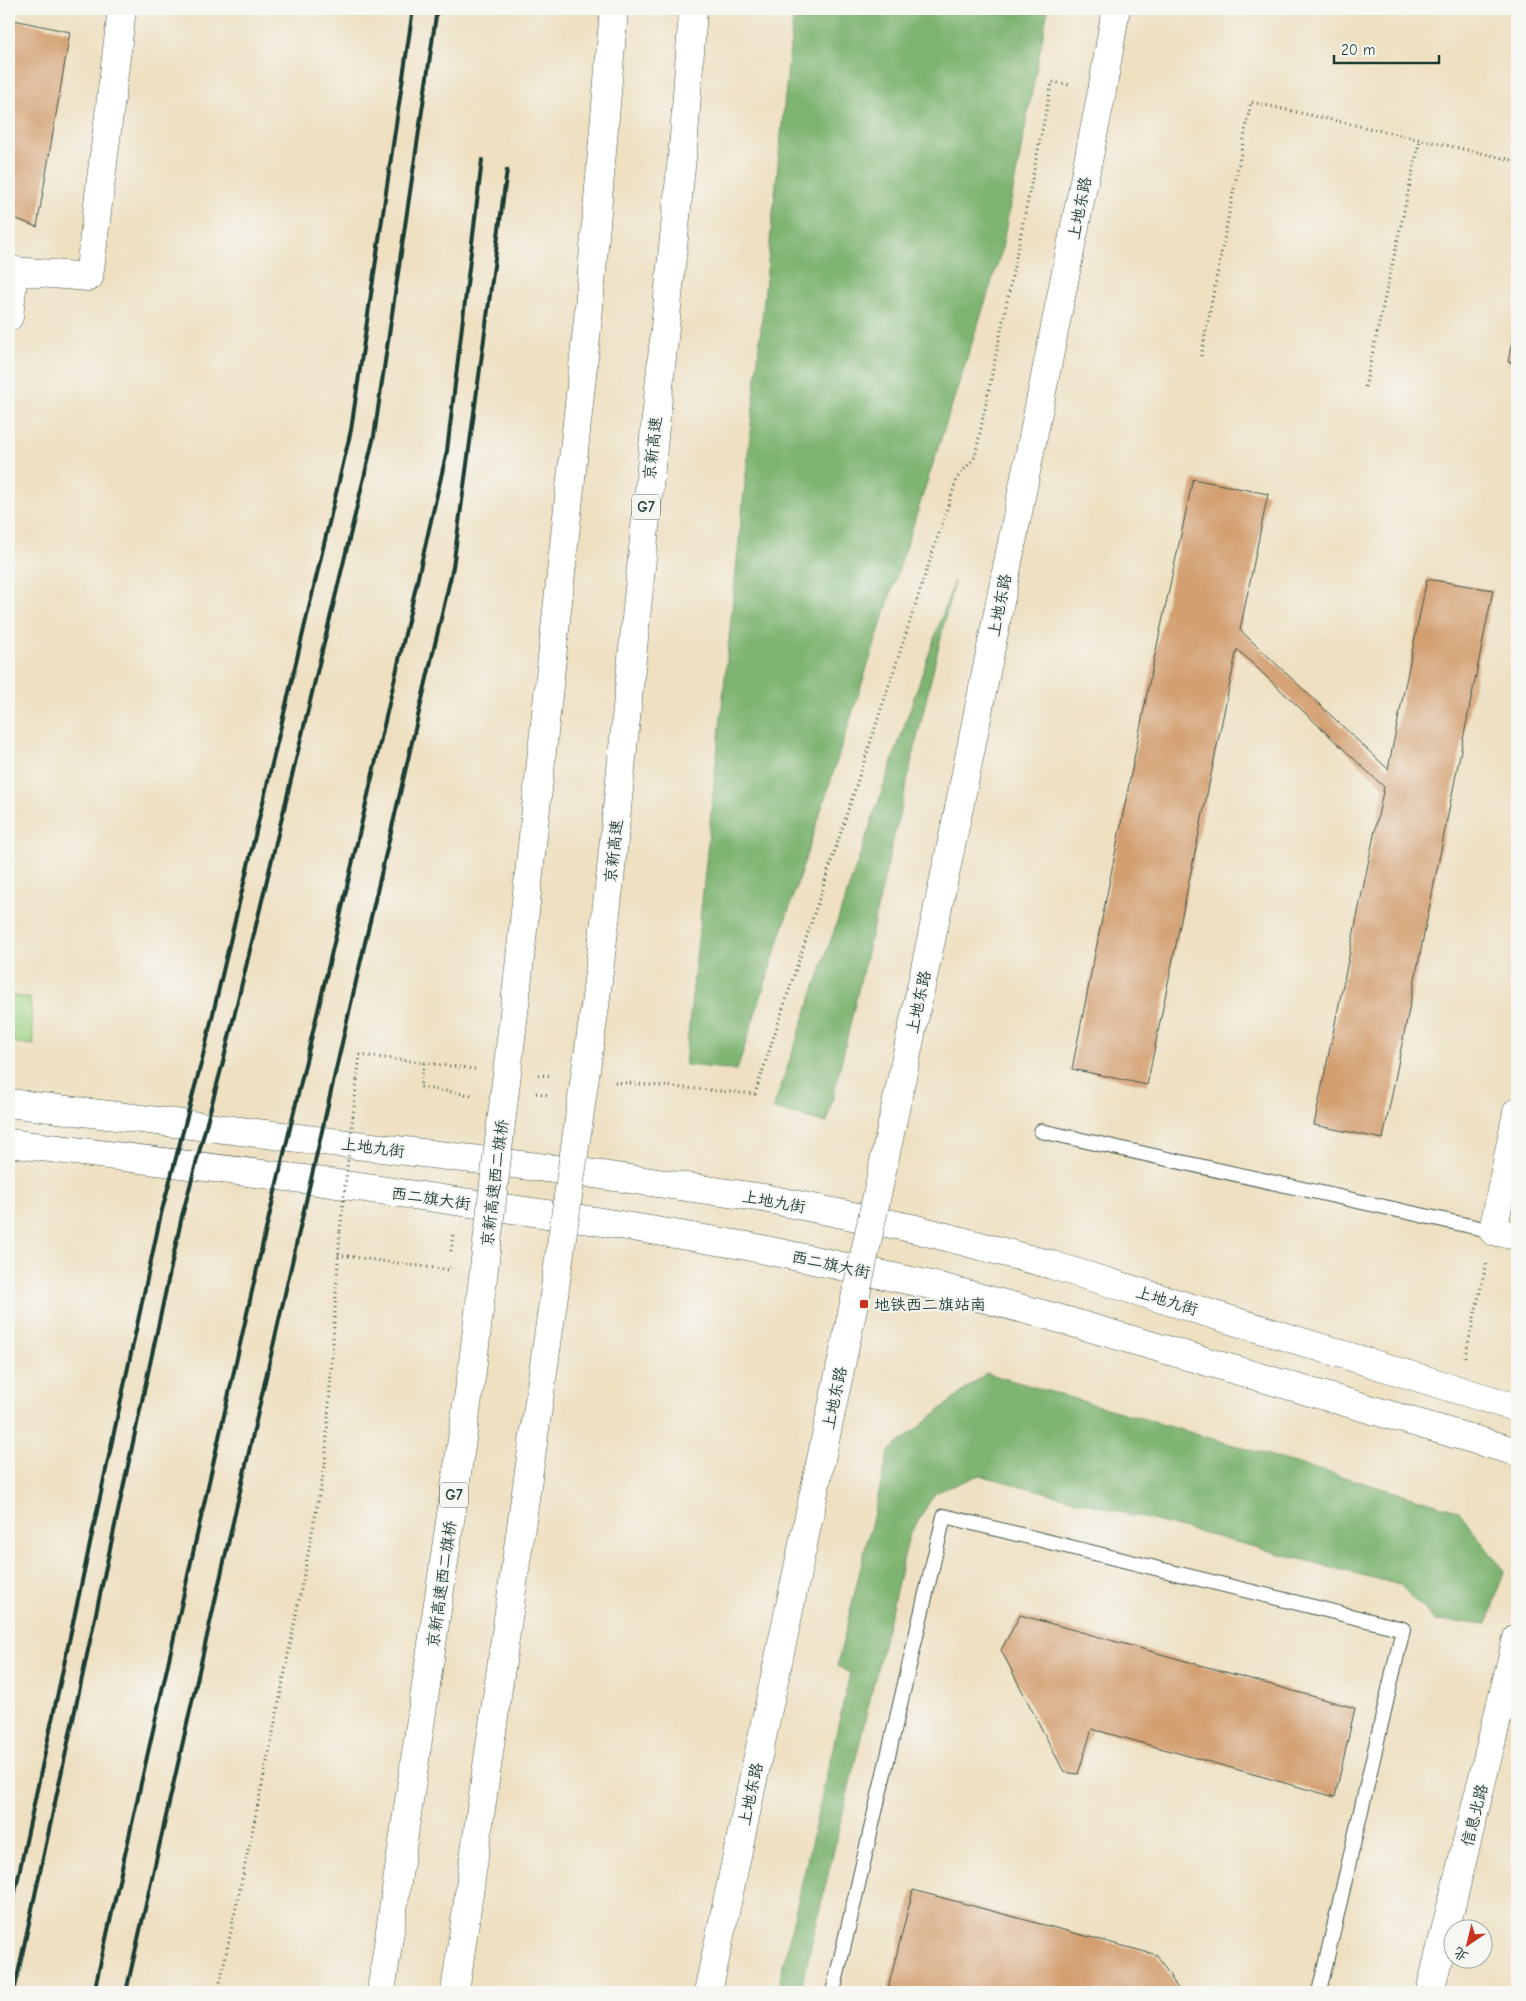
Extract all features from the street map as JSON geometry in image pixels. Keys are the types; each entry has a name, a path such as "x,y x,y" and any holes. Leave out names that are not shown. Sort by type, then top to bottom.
{"main road":[{"path":"9,317 11,271 89,276 122,9"},
{"name":"京新高速西二旗桥","path":"381,1992 472,1370 516,996 588,319 614,9"},
{"name":"京新高速","path":"455,1992 595,1006 610,878 684,137 693,9"},
{"name":"上地东路","path":"708,1992 959,808 1102,91 1116,9"},
{"name":"上地九街","path":"9,1103 587,1173 764,1198 916,1229 1052,1265 1517,1408"},
{"path":"1505,1234 1517,1112"},
{"name":"西二旗大街","path":"9,1143 303,1179 596,1221 747,1246 940,1287 1050,1316 1517,1452"},
{"name":"信息北路","path":"1430,1992 1517,1638"}],"lane":[{"path":"1041,1132 1505,1234"},
{"path":"833,1992 944,1516 1403,1629 1319,1992"}],"path":[{"path":"610,1081 754,1094 957,478 975,457 1052,82 1102,91"},
{"path":"1201,356 1251,102 1517,161"},
{"path":"1365,387 1420,139"},
{"path":"218,1992 271,1742 325,1466 340,1231 360,1055 477,1069"},
{"path":"424,1063 420,1088 471,1094"},
{"path":"534,1075 553,1076"},
{"path":"451,1253 456,1202"},
{"path":"1457,1389 1505,1234"},
{"path":"338,1255 449,1270 450,1261"}],"green space":[{"path":"794,9 1048,9 1001,253 737,1070 685,1065"},
{"path":"954,581 827,1123 773,1109"},
{"path":"9,995 30,998 34,1045 9,1042"},
{"path":"986,1373 1457,1510 1504,1571 1487,1624 1435,1621 1400,1585 979,1475 935,1493 909,1536 800,1992 777,1992 850,1673 837,1666 889,1451"}],"building":[{"path":"9,19 70,32 37,227 9,216"},
{"path":"1517,317 1517,363 1508,362"},
{"path":"1193,479 1268,494 1240,630 1388,769 1427,579 1493,590 1383,1139 1314,1125 1384,787 1237,649 1147,1085 1072,1069 1153,664"},
{"path":"1020,1615 1355,1708 1335,1797 1092,1729 1078,1774 1064,1772 1001,1650"},
{"path":"913,1890 1157,1955 1180,1992 887,1992"}],"railway":[{"path":"9,1920 161,1214 202,1060 351,430 413,9"},
{"path":"14,1992 182,1216 223,1062 374,436 437,9"},
{"path":"94,1992 264,1238 447,451 482,160"},
{"path":"126,1992 360,964 453,567 507,170"}],"place":[{"name":"地铁西二旗站南","path":"864,1304"}]}
